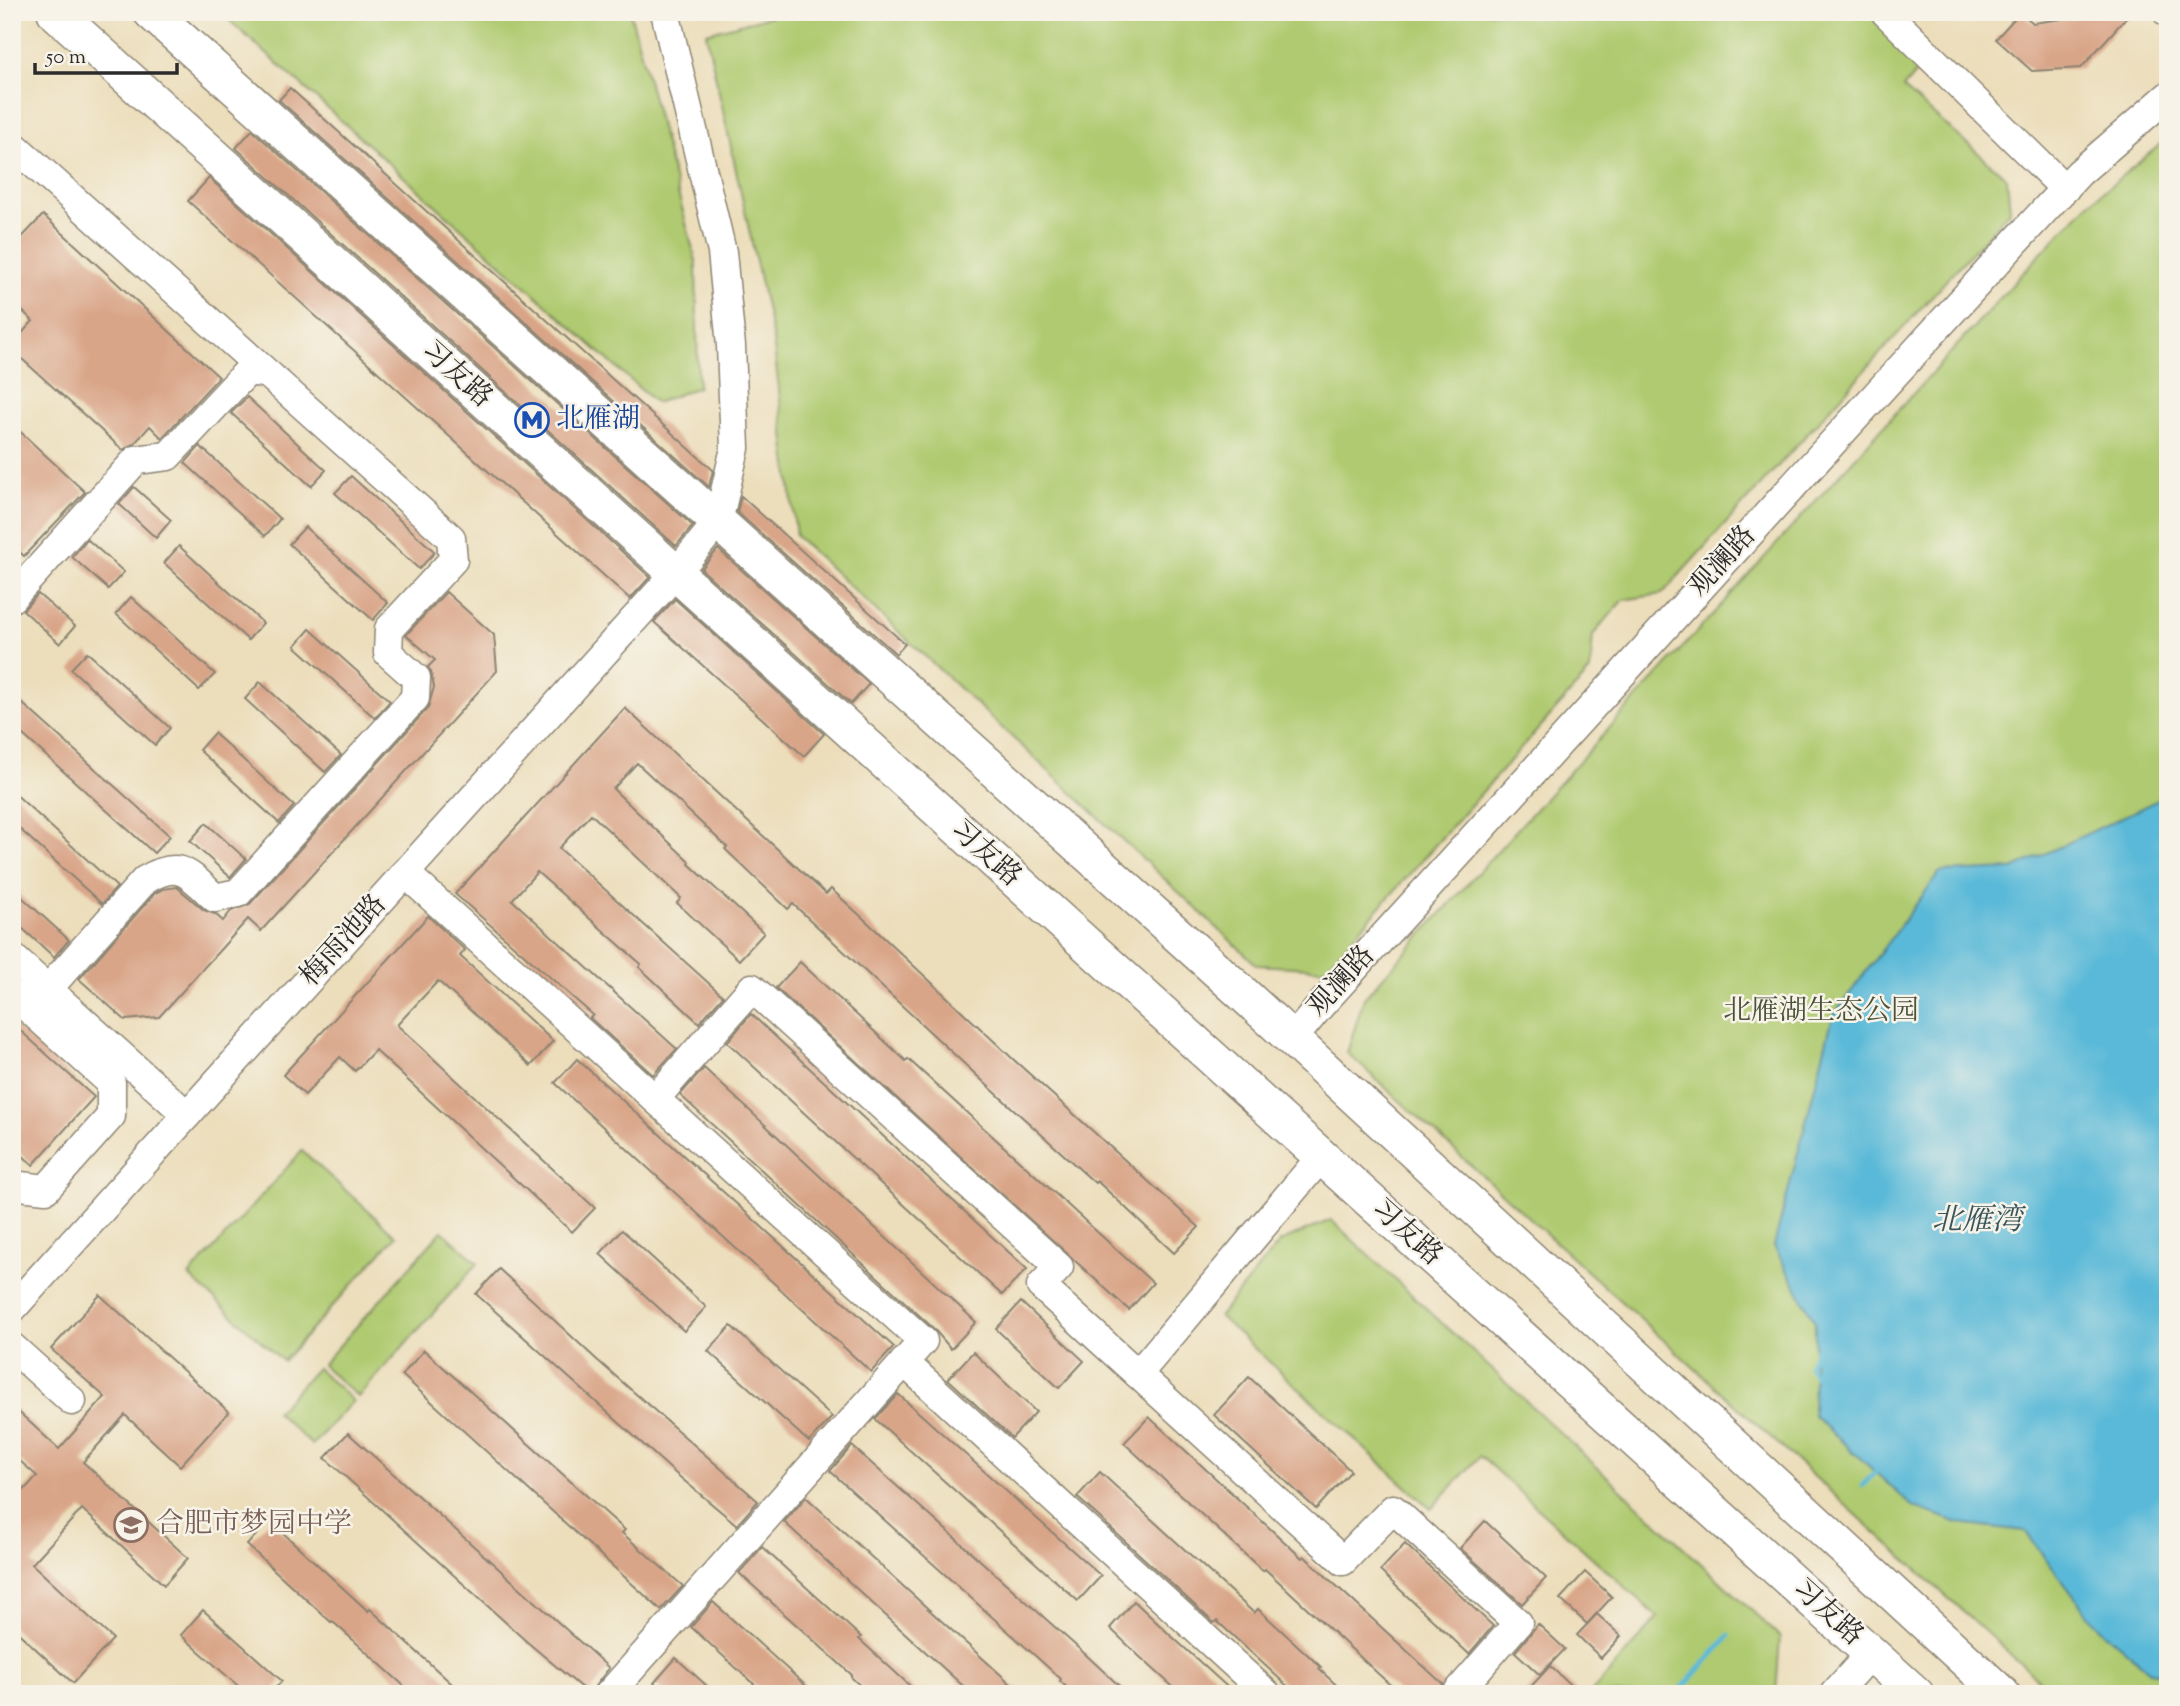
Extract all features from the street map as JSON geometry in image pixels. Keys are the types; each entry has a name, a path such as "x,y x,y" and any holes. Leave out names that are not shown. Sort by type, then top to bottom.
{"main road":[{"name":"习友路","path":"55,12 1916,1694"},
{"name":"习友路","path":"151,12 1231,983 2002,1694"}],"street":[{"path":"665,12 722,251 731,346 736,448 718,522"},
{"path":"1885,12 2065,189"},
{"name":"观澜路","path":"1291,1041 2065,189 2168,96"},
{"path":"12,144 451,538 453,560 388,629 388,653 416,678 415,698 238,893 215,898 186,871 163,869 145,880 48,989"},
{"path":"12,598 136,460 168,456 248,372 268,374"},
{"name":"梅雨池路","path":"12,1309 675,574 718,522"},
{"path":"405,873 923,1341 609,1694"},
{"path":"12,957 187,1115"},
{"path":"655,1099 752,988 1059,1267 1041,1286 1343,1561 1393,1509 1518,1623 1456,1694"},
{"path":"12,994 111,1083 111,1116 46,1189 12,1185"},
{"path":"1138,1374 1321,1157"},
{"path":"12,1347 72,1401"},
{"path":"904,1363 1267,1694"},
{"path":"1834,1694 1871,1653"}],"green space":[{"path":"220,12 630,12 696,261 698,387 656,403"},
{"path":"786,12 1868,12 1923,65 1903,88 2007,178 2010,210 1662,594 1623,600 1593,635 1590,671 1325,969 1257,965 796,536 773,339 706,33"},
{"name":"北雁湖生态公园","path":"2168,138 2168,1694 2054,1694 1347,1053 1364,998 2032,263 2087,205"},
{"path":"302,1151 396,1236 283,1361 189,1276"},
{"path":"1331,1220 1780,1637 1776,1694 1590,1694 1658,1617 1480,1456 1431,1509 1219,1316 1280,1242"},
{"path":"442,1231 478,1263 358,1397 322,1365"},
{"path":"317,1368 353,1401 312,1445 276,1412"}],"water":[{"name":"北雁湾","path":"2168,786 2168,1675 2151,1672 2095,1624 2025,1531 1958,1523 1912,1506 1813,1415 1815,1322 1774,1246 1833,1016 1940,872 2013,869 2156,801"}],"building":[{"path":"2020,12 2033,23 2062,19 2069,12 2131,12 2081,68 2032,71 1996,39"},
{"path":"290,88 713,470 709,487 279,100"},
{"path":"252,130 693,526 676,546 236,148"},
{"path":"209,178 650,577 630,599 188,201"},
{"path":"43,215 219,377 162,438 150,426 134,444 123,450 12,350 12,344 33,321 12,301 12,248"},
{"path":"247,397 326,470 311,486 231,413"},
{"path":"12,424 85,492 24,556 12,545"},
{"path":"200,446 280,519 265,536 185,463"},
{"path":"351,476 435,552 419,569 335,493"},
{"path":"134,487 171,520 156,538 119,504"},
{"path":"741,496 905,644 896,654 737,512"},
{"path":"305,527 388,603 373,620 289,544"},
{"path":"87,539 124,572 108,589 72,557"},
{"path":"179,546 263,623 248,640 164,563"},
{"path":"718,549 869,684 851,704 701,569"},
{"path":"446,592 494,635 497,671 261,931 248,919 159,1017 125,1020 79,979 155,893 163,889 177,887 204,910 223,921 231,911 250,904 428,708 434,687 428,667 435,660 406,635"},
{"path":"38,594 75,626 60,644 23,610"},
{"path":"131,597 215,674 199,690 116,614"},
{"path":"675,599 824,734 804,756 654,622"},
{"path":"310,629 390,701 375,718 295,646"},
{"path":"87,652 170,728 155,745 71,669"},
{"path":"260,682 341,755 325,772 245,699"},
{"path":"12,694 170,836 154,853 12,725"},
{"path":"625,708 826,894 831,889 1014,1060 1199,1227 1174,1253 1097,1181 1095,1183 987,1085 793,904 788,909 725,849 727,847 637,763 613,789 764,933 739,960 677,903 681,898 591,814 559,848 723,996 699,1023 639,967 641,964 537,872 512,900 677,1049 653,1075 590,1018 593,1015 455,894"},
{"path":"214,733 294,806 279,823 199,750"},
{"path":"12,791 117,887 102,904 12,822"},
{"path":"206,823 246,859 230,877 190,841"},
{"path":"12,888 69,940 54,957 12,919"},
{"path":"428,916 465,950 460,956 553,1041 531,1066 438,981 397,1025 595,1208 572,1232 375,1050 355,1071 340,1057 305,1095 283,1075"},
{"path":"800,962 1153,1283 1129,1310 776,988"},
{"path":"751,1014 1027,1269 1002,1295 727,1042"},
{"path":"12,1023 94,1097 33,1165 12,1146"},
{"path":"577,1059 894,1347 871,1372 555,1083"},
{"path":"704,1068 976,1322 951,1349 934,1329 680,1095"},
{"path":"622,1230 706,1307 684,1331 600,1254"},
{"path":"499,1269 596,1359 758,1501 737,1525 675,1473 476,1294"},
{"path":"100,1295 229,1412 180,1466 125,1415 83,1462 188,1558 164,1585 82,1509 32,1564 113,1639 73,1683 12,1627 12,1503 37,1476 12,1454 12,1406 59,1449 105,1397 51,1349"},
{"path":"1021,1302 1084,1361 1059,1388 996,1329"},
{"path":"731,1326 832,1417 809,1442 708,1351"},
{"path":"424,1350 625,1530 622,1533 683,1586 661,1610 402,1375"},
{"path":"973,1352 1036,1412 1012,1438 948,1379"},
{"path":"1249,1377 1351,1471 1316,1509 1214,1415"},
{"path":"898,1394 1101,1576 1078,1601 875,1419"},
{"path":"1149,1417 1443,1684 1440,1694 1400,1694 1124,1443"},
{"path":"348,1433 609,1668 589,1694 526,1641 325,1458"},
{"path":"852,1446 1128,1694 1074,1694 1061,1679 830,1471"},
{"path":"1100,1472 1254,1613 1258,1609 1346,1694 1296,1694 1217,1621 1214,1623 1077,1497"},
{"path":"806,1497 1022,1694 972,1694 896,1625 784,1522"},
{"path":"269,1520 463,1694 413,1694 331,1622 247,1545"},
{"path":"1485,1521 1546,1578 1522,1604 1460,1548"},
{"path":"1405,1544 1493,1626 1469,1654 1380,1571"},
{"path":"762,1547 919,1694 869,1694 852,1675 739,1573"},
{"path":"1585,1572 1612,1597 1587,1624 1560,1599"},
{"path":"1134,1601 1235,1694 1181,1694 1139,1656 1110,1628"},
{"path":"713,1602 815,1694 765,1694 691,1627"},
{"path":"203,1610 282,1681 270,1694 247,1694 181,1635"},
{"path":"1597,1614 1621,1636 1601,1658 1577,1635"},
{"path":"1538,1624 1565,1649 1540,1675 1515,1652"},
{"path":"676,1658 716,1694 666,1694 654,1683"},
{"path":"1550,1666 1580,1694 1524,1694"}],"waterway":[{"path":"1817,1349 1809,1366 1817,1378"},
{"path":"1862,1486 1879,1468"},
{"path":"1677,1694 1729,1636"}],"place":[{"name":"北雁湖","path":"532,420"},
{"name":"合肥市梦园中学","path":"131,1525"}]}
